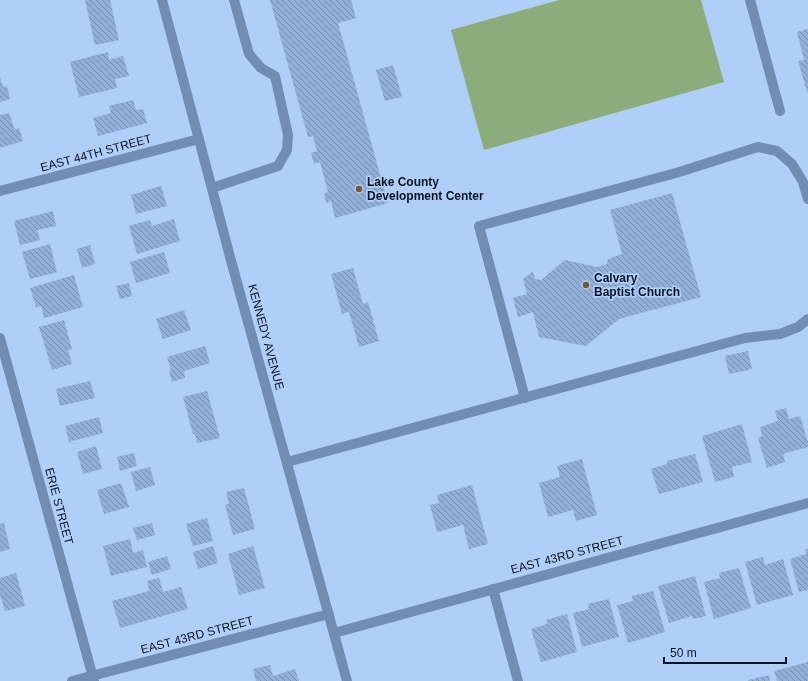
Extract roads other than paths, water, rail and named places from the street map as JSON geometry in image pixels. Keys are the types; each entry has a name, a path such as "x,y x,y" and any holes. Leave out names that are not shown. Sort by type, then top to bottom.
{"street":[{"name":"KENNEDY AVENUE","path":"162,0 347,681"},
{"path":"212,188 278,166 287,150 288,135 275,76 261,68 249,54 234,0"},
{"path":"750,0 780,111"},
{"name":"EAST 44TH STREET","path":"0,191 199,139"},
{"path":"525,398 479,226 676,173 758,147 777,151 792,164 803,182 808,199"},
{"path":"287,462 745,338 780,334 798,327 808,319"},
{"name":"ERIE STREET","path":"0,338 93,678"},
{"name":"EAST 43RD STREET","path":"334,633 808,503"},
{"path":"493,589 518,681"},
{"name":"EAST 43RD STREET","path":"72,681 93,678 329,614"}],"place":[{"name":"Lake County Development Center","path":"359,189"},
{"name":"Calvary Baptist Church","path":"586,285"}]}
